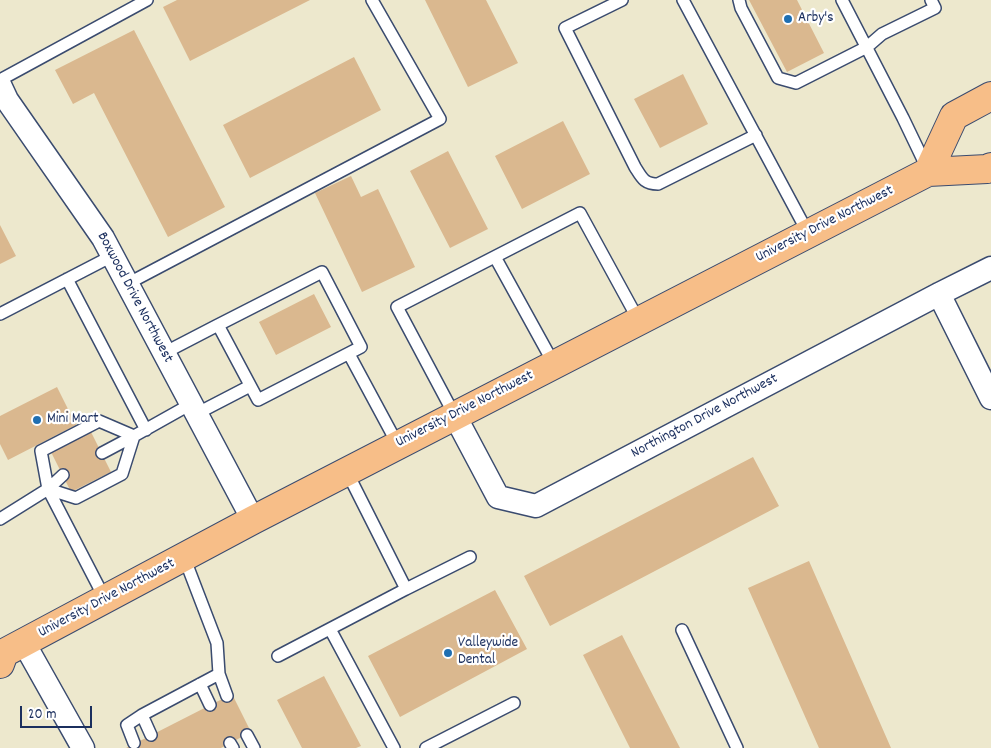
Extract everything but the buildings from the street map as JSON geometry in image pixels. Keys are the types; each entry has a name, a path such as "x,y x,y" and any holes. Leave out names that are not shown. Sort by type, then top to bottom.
{"highway":[{"path":"928,172 954,116 991,96"},
{"name":"University Drive Northwest","path":"7,653 253,520 928,172 987,169 991,167"}],"street":[{"name":"Boxwood Drive Northwest","path":"2,93 103,238 253,520"},
{"name":"Northington Drive Northwest","path":"455,416 498,497 536,506 991,268"},
{"path":"939,294 991,398"},
{"path":"7,653 83,748"}],"lane":[{"path":"2,93 147,0"},
{"path":"127,284 440,119 372,0"},
{"path":"622,0 565,28 634,167 642,177 649,184 658,184 756,135"},
{"path":"684,0 808,234"},
{"path":"739,0 741,8 778,78 796,83 867,47 882,34 935,8 931,0"},
{"path":"842,0 928,172"},
{"path":"455,416 397,307 580,213 639,320"},
{"path":"0,314 112,256"},
{"path":"495,256 554,364"},
{"path":"164,353 218,325 322,272 361,347 258,400 218,325"},
{"path":"66,280 146,430"},
{"path":"349,354 398,445"},
{"path":"102,453 146,430 250,386"},
{"path":"106,599 48,489 41,451 99,421 134,436"},
{"path":"48,489 76,498 122,474 134,436"},
{"path":"347,472 406,589"},
{"path":"0,519 48,489 63,475"},
{"path":"184,557 217,643 219,674 227,696"},
{"path":"278,656 470,557"},
{"path":"330,629 394,748"},
{"path":"682,630 737,748"},
{"path":"134,743 126,725 219,674"},
{"path":"200,684 210,705"},
{"path":"426,748 514,703"},
{"path":"142,715 151,735"},
{"path":"247,735 254,748"}],"place":[{"name":"Arby's","path":"788,19"},
{"name":"Mini Mart","path":"37,420"},
{"name":"Valleywide Dental","path":"448,653"}]}
